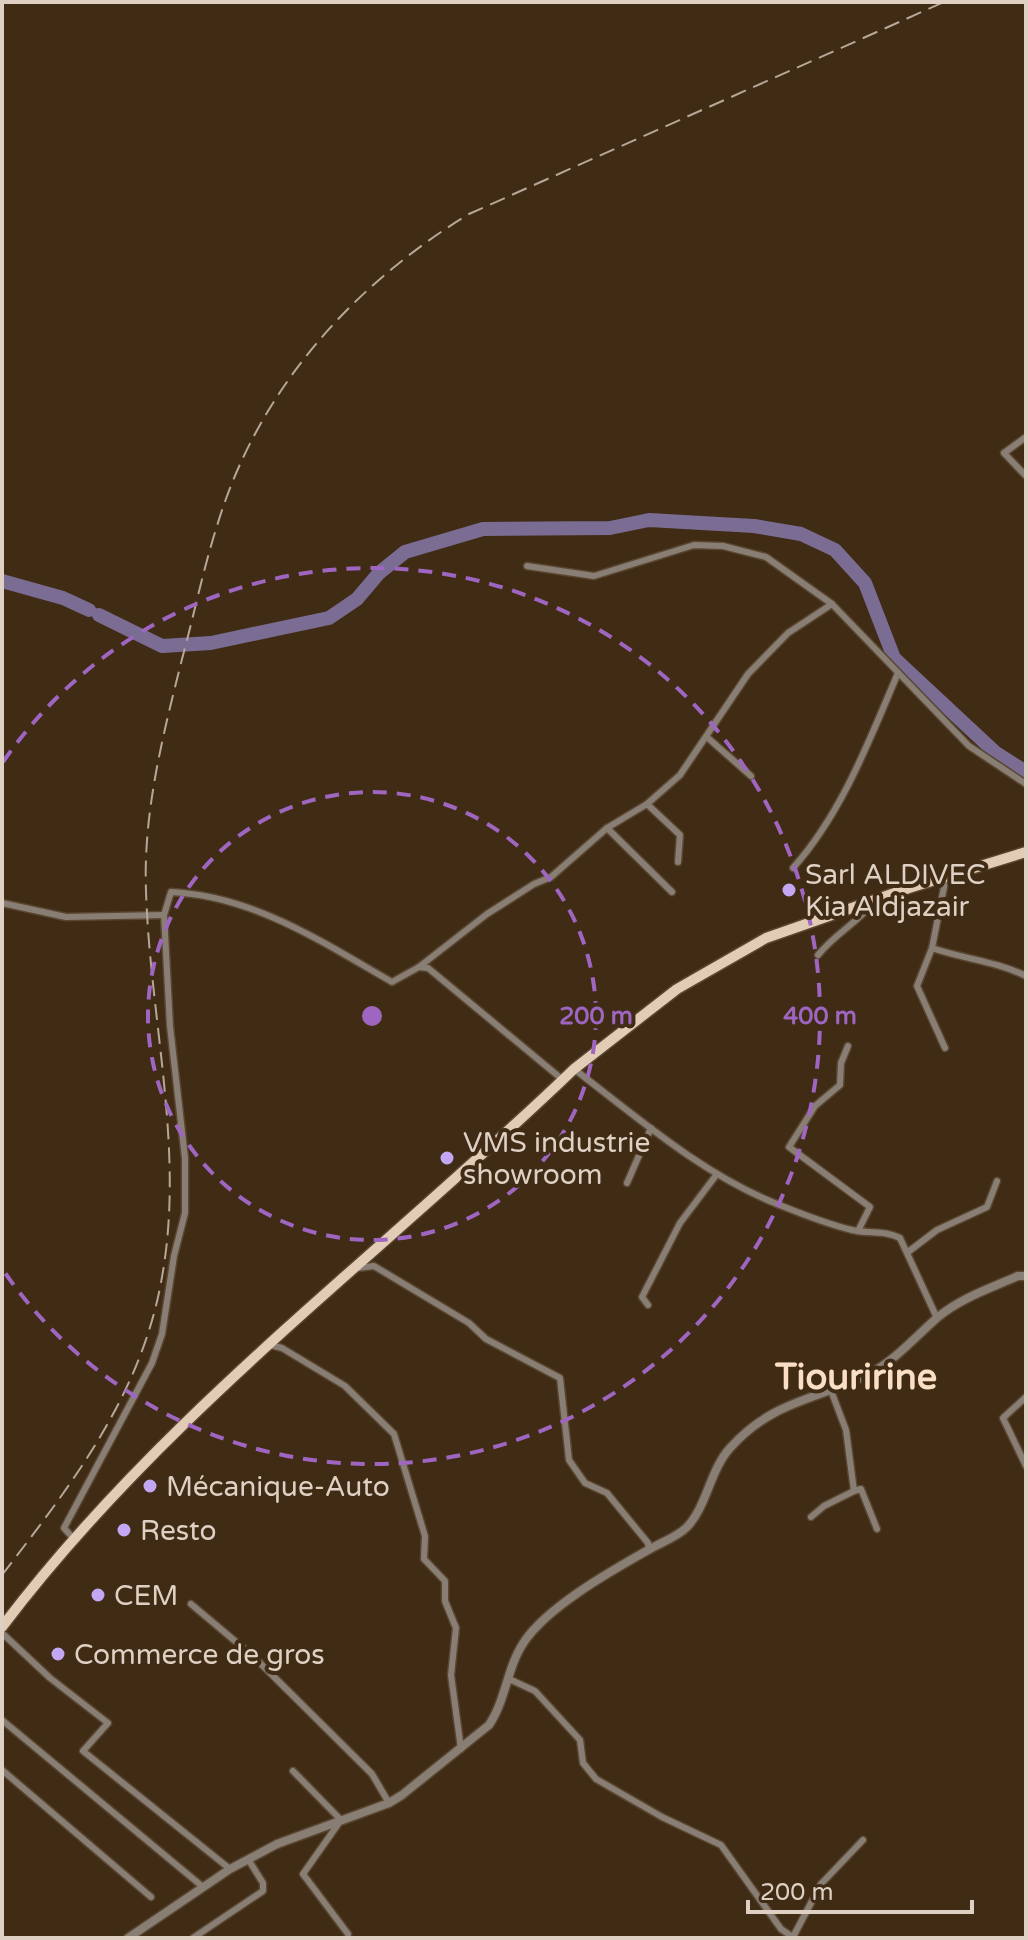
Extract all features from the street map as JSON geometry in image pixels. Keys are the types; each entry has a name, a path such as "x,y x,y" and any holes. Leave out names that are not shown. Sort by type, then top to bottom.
{"main road":[{"path":"2,1627 73,1538 270,1345 574,1069 677,989 791,928 1026,852"}],"street":[{"path":"1026,437 1004,453 1026,476"},
{"path":"527,566 594,576 694,545 723,546 766,557 832,604 969,746 1026,784"},
{"path":"73,1538 64,1528 152,1363 162,1334 174,1256 185,1213 185,1158 170,1026 164,915 171,892 209,894 285,922 392,982 419,967 487,914 534,884 551,877 607,828 647,804 680,775 708,738 748,674 788,633 832,604"},
{"path":"793,868 817,841 859,764 898,673"},
{"path":"708,738 751,776"},
{"path":"647,804 680,835 678,862"},
{"path":"607,828 672,892"},
{"path":"945,1048 917,986 932,948 946,877"},
{"path":"818,955 838,934 858,922 876,899"},
{"path":"2,903 66,917 164,915"},
{"path":"932,948 964,958 991,961 1026,976"},
{"path":"419,967 428,968 445,980 563,1080"},
{"path":"848,1046 841,1063 840,1085 815,1106 789,1147 792,1152 831,1175 870,1207 858,1231"},
{"path":"574,1069 717,1174 773,1203 858,1231 890,1233 900,1238 937,1318"},
{"path":"627,1183 651,1128"},
{"path":"648,1305 642,1297 680,1223 717,1174"},
{"path":"908,1252 937,1230 987,1207 997,1181"},
{"path":"356,1268 374,1266 469,1323 486,1339 560,1378 569,1460 585,1483 607,1493 648,1543 649,1550"},
{"path":"128,1938 230,1869 277,1844 389,1803 489,1725 499,1710 524,1642 539,1625 568,1602 688,1526 730,1448 792,1401 876,1369 937,1318 966,1299 1018,1276 1026,1276"},
{"path":"270,1345 282,1348 345,1386 394,1434 425,1536 424,1559 445,1581 445,1601 456,1628 451,1675 461,1749"},
{"path":"830,1388 846,1430 854,1491"},
{"path":"1026,1397 1003,1418 1026,1466"},
{"path":"811,1517 824,1506 861,1489 877,1529"},
{"path":"191,1604 254,1657 372,1774 389,1803"},
{"path":"2,1633 50,1678 108,1723 83,1751 230,1869"},
{"path":"509,1679 535,1691 580,1740 583,1763 596,1779 662,1817 721,1845 781,1929 794,1938 821,1884 863,1840"},
{"path":"2,1720 203,1887"},
{"path":"2,1770 151,1897"},
{"path":"293,1771 341,1820"},
{"path":"341,1820 303,1874 348,1934"},
{"path":"193,1938 250,1903 263,1891 263,1883 248,1859"}],"waterway":[{"path":"99,615 162,646 211,643 329,618 357,599 379,573 405,552 483,529 610,528 649,520 754,526 801,534 835,550 865,583 894,658 996,753 1026,772"},
{"path":"2,581 63,598 89,610"}],"railway":[{"path":"2,1575 101,1436 121,1399 152,1320 162,1277 170,1181 146,891 151,803 161,745 217,526 234,477 283,387 348,309 385,274 469,214 944,2"}],"place":[{"name":"Sarl ALDIVEC Kia Aldjazair","path":"789,890"},
{"name":"VMS industrie showroom","path":"447,1158"},
{"name":"Mécanique-Auto","path":"150,1486"},
{"name":"Resto","path":"124,1530"},
{"name":"CEM","path":"98,1595"},
{"name":"Commerce de gros","path":"58,1654"}],"district":[{"name":"Tiouririne","path":"856,1376"}]}
